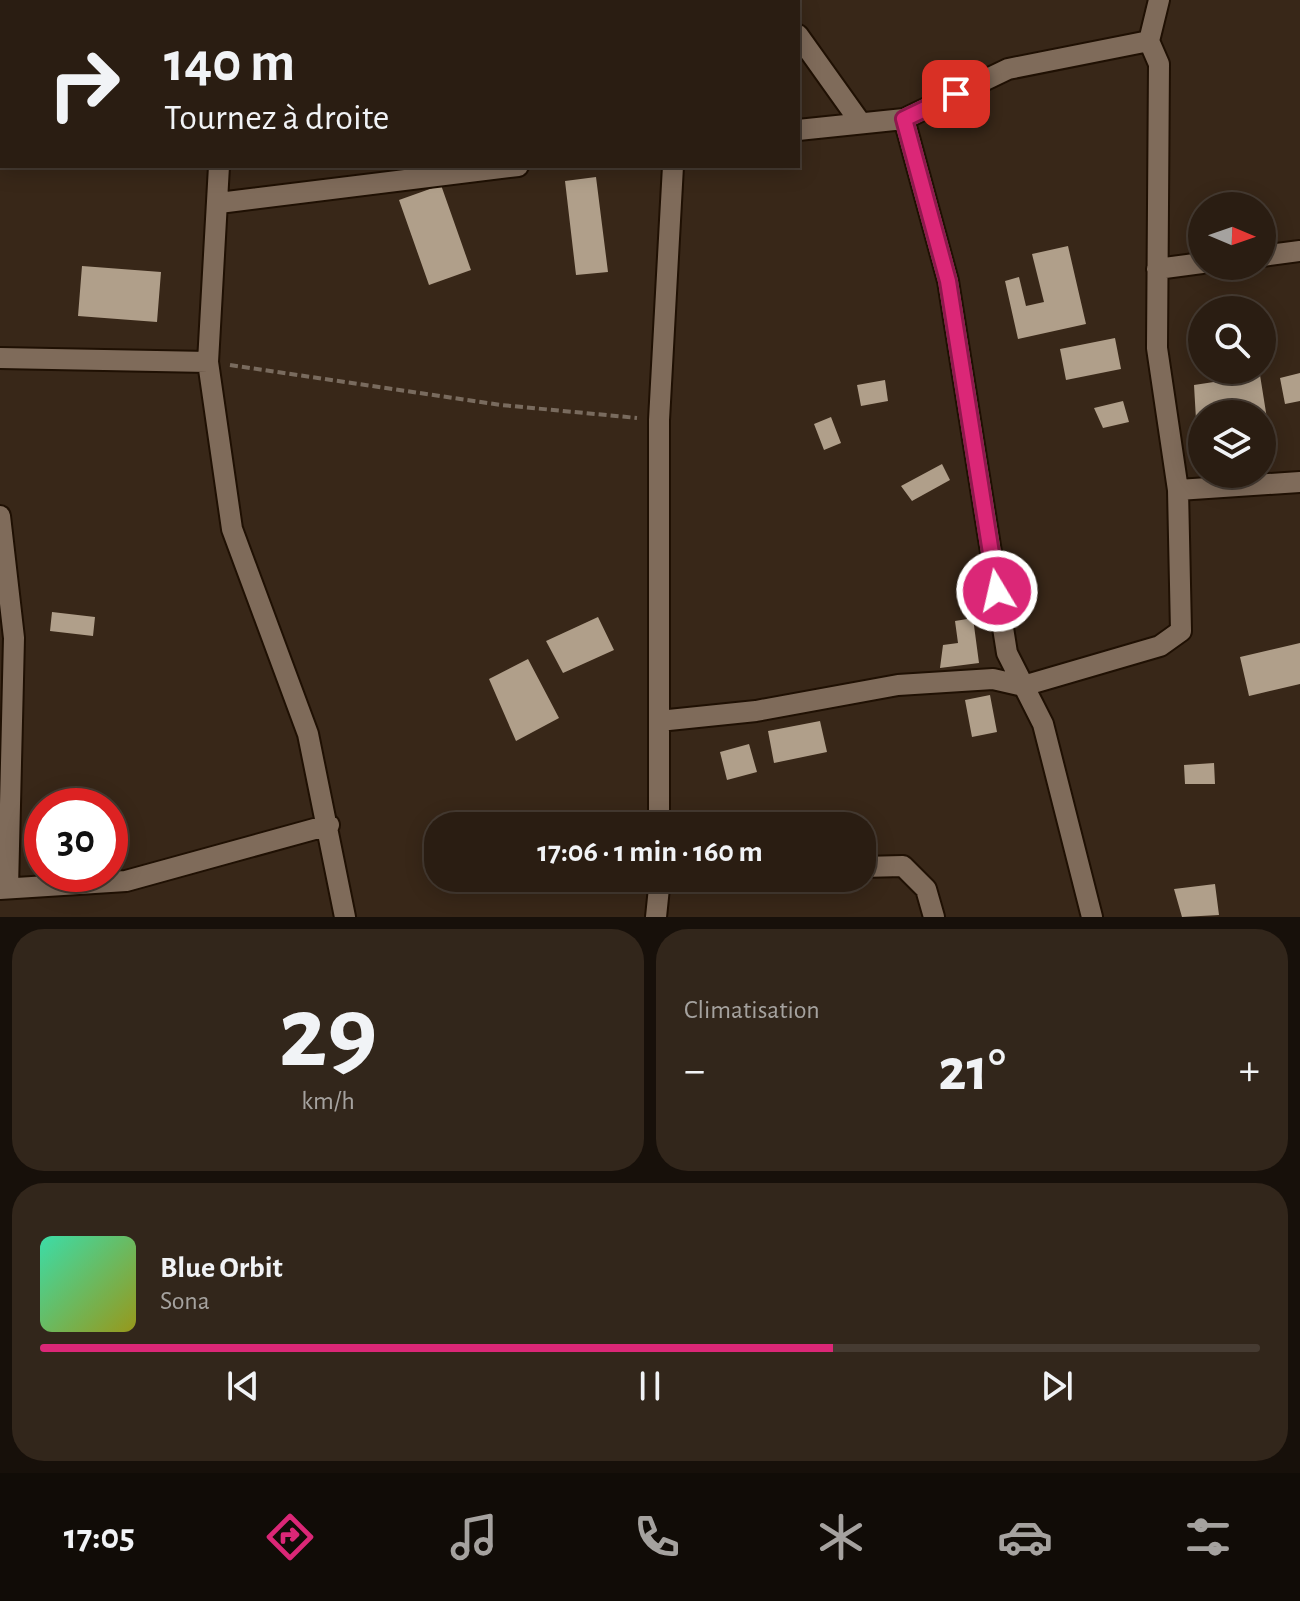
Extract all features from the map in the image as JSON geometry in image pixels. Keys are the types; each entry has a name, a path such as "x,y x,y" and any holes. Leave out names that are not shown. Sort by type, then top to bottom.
{"street":[{"path":"659,721 756,711 898,685 993,679 1023,686 1160,646 1181,631 1178,490 1157,348 1159,64 1149,41 1159,0"},
{"path":"800,38 860,122"},
{"path":"800,130 904,119 1008,69 1149,41"},
{"path":"904,119 948,281 1007,653 1043,724 1092,917"},
{"path":"219,168 208,362 232,529 308,734 329,825 345,917"},
{"path":"219,203 502,168"},
{"path":"659,812 659,420 673,168"},
{"path":"1276,254 1300,251"},
{"path":"1157,269 1188,265"},
{"path":"0,358 208,362"},
{"path":"1178,490 1300,482"},
{"path":"0,516 7,638 4,888 126,881 329,825"},
{"path":"876,867 903,866 926,889 934,917"},
{"path":"656,917 659,892"}],"path":[{"path":"208,362 501,405 659,420"}],"building":[{"path":"596,177 608,272 576,275 565,181"},
{"path":"441,185 471,270 429,285 399,200"},
{"path":"1068,246 1086,324 1018,339 1005,281 1019,277 1026,306 1044,302 1032,254"},
{"path":"82,266 161,272 157,322 78,316"},
{"path":"1115,338 1121,369 1066,380 1060,349"},
{"path":"1300,373 1300,401 1285,404 1280,378"},
{"path":"885,380 888,401 861,406 857,385"},
{"path":"1261,384 1264,400 1195,400 1194,385"},
{"path":"1123,401 1129,422 1103,428 1094,408"},
{"path":"831,417 841,443 824,450 814,424"},
{"path":"942,464 950,480 912,501 901,486"},
{"path":"52,612 95,617 93,636 50,631"},
{"path":"598,617 614,650 563,673 546,641"},
{"path":"973,618 979,663 940,668 943,645 958,643 955,621"},
{"path":"1300,643 1300,684 1249,696 1240,657"},
{"path":"528,659 559,718 516,741 489,679"},
{"path":"990,695 997,732 972,737 965,700"},
{"path":"820,721 827,752 774,763 768,731"},
{"path":"749,744 757,772 727,780 720,752"},
{"path":"1214,763 1215,784 1185,784 1184,765"},
{"path":"1215,884 1219,915 1182,917 1174,889"}],"route":[{"path":"956,94 904,119 948,281 997,591"}]}
